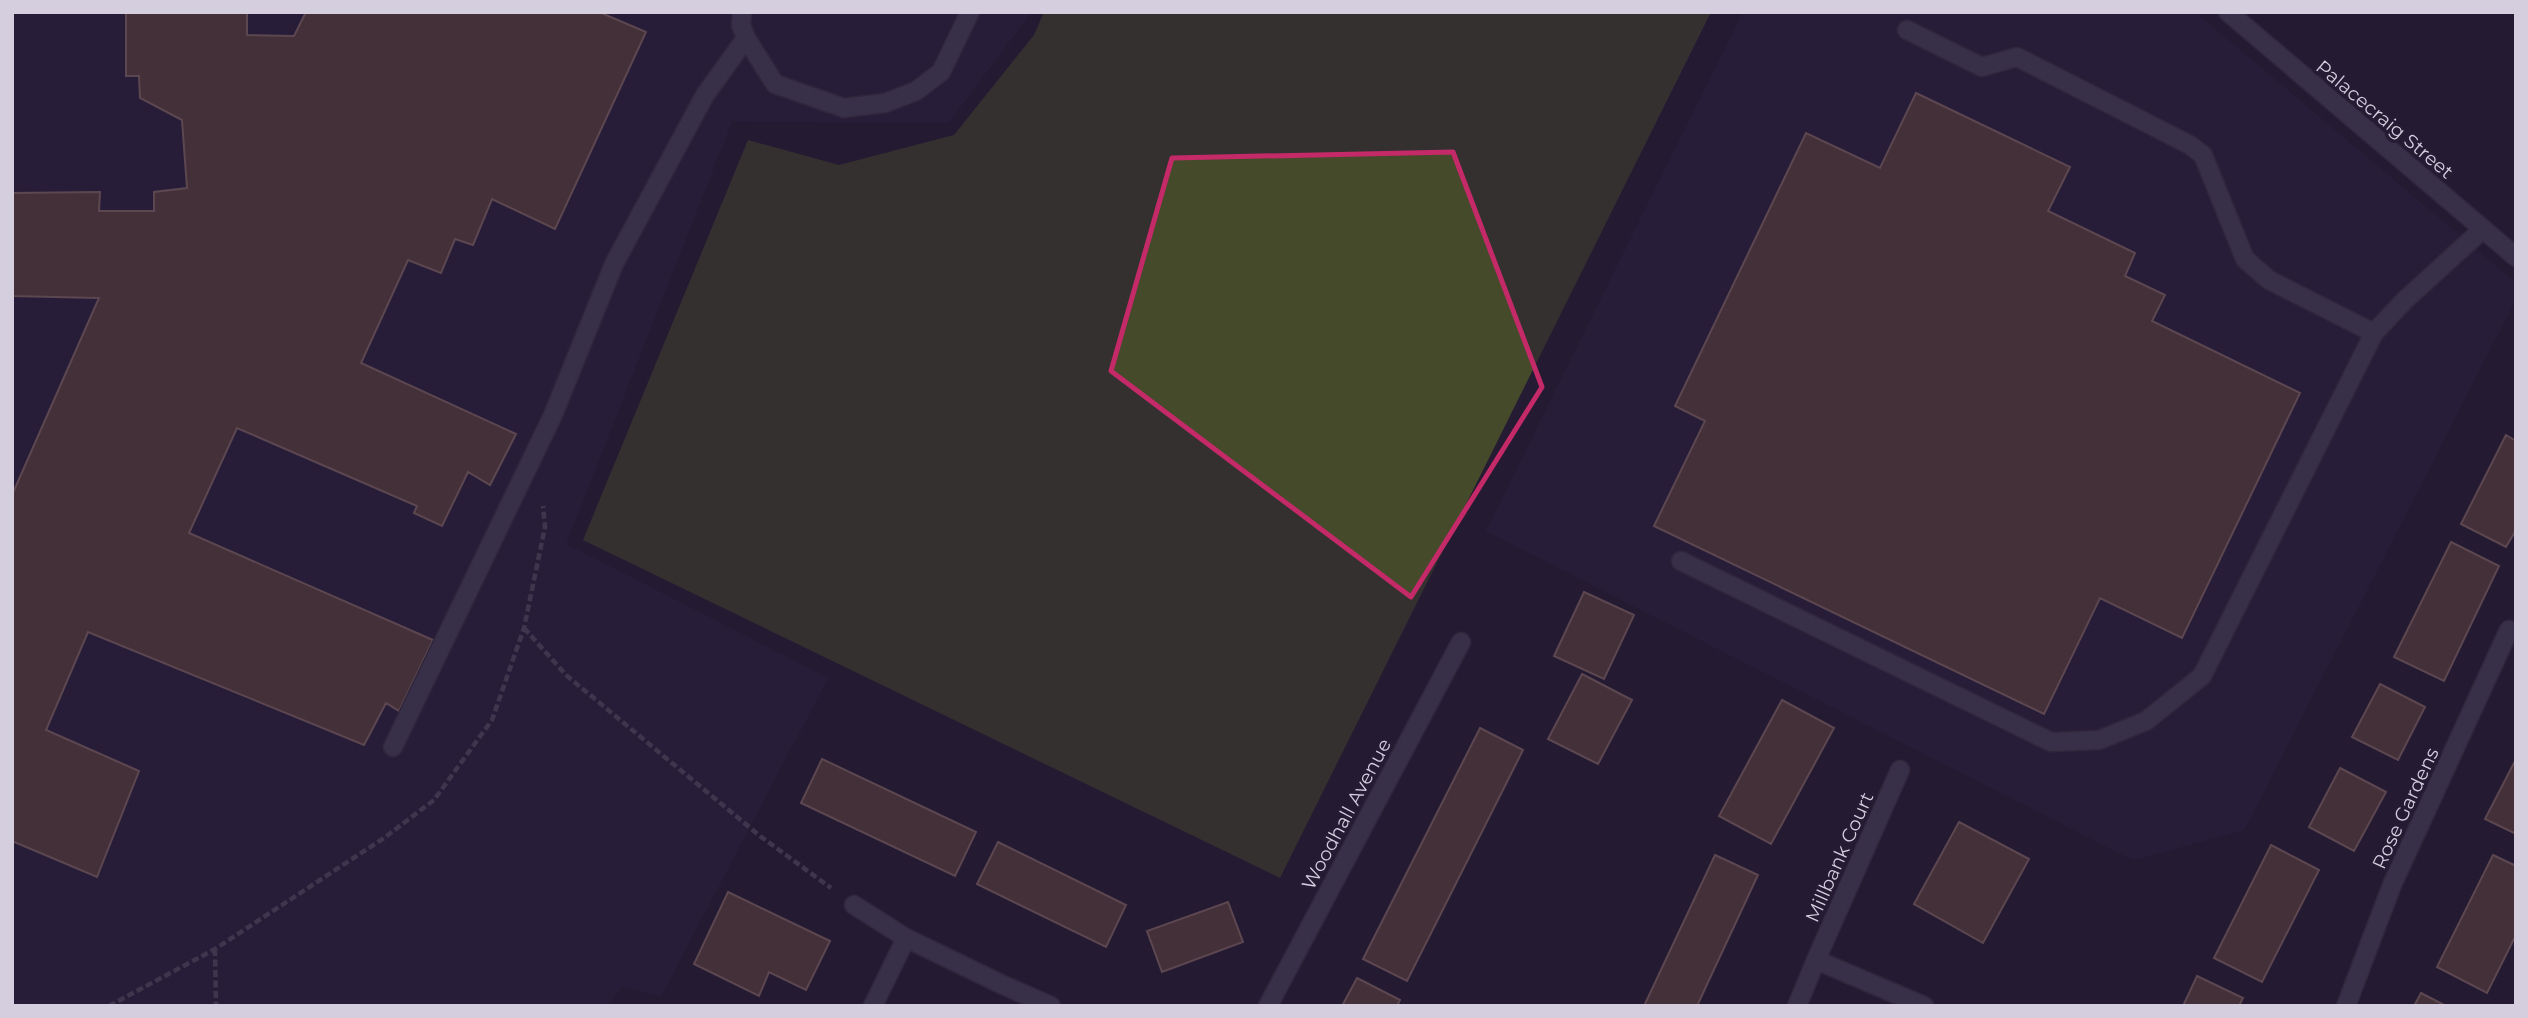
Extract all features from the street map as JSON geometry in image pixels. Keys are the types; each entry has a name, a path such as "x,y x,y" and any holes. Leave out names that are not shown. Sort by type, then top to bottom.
{"street":[{"path":"742,12 741,25 746,38 775,84 844,108 885,103 916,91 942,72 970,12"},
{"name":"Palacecraig Street","path":"2228,12 2516,257"},
{"path":"1907,30 1982,67 2017,57 2190,145 2203,155 2245,260 2269,280 2374,333"},
{"path":"393,747 553,415 614,264 705,95 746,38"},
{"path":"1681,561 2051,742 2099,740 2146,721 2202,676 2374,333 2405,300 2483,229"},
{"name":"Rose Gardens","path":"2346,1006 2392,885 2513,627"},
{"name":"Woodhall Avenue","path":"1268,1006 1461,642"},
{"name":"Millbank Court","path":"1797,1006 1900,770"},
{"path":"854,905 906,937 1051,1006"},
{"path":"873,1006 906,937"},
{"path":"1816,960 1924,1006"}],"path":[{"path":"524,628 576,684 760,836 854,905"},
{"path":"215,949 216,1006"}],"highlighted area":[{"path":"1453,152 1542,387 1411,597 1111,371 1172,158"}],"shaded area":[{"path":"12,12 1031,12 948,123 732,121 566,544 828,678 661,996 622,987 608,1006 12,1006"},
{"path":"1743,12 2195,12 2516,283 2516,299 2244,830 2133,860 1486,531"}],"green space":[{"path":"1044,12 1711,12 1280,878 583,540 748,140 839,165 954,135 1034,35"}],"building":[{"path":"126,12 247,12 247,35 294,36 306,12 599,12 646,32 555,229 492,199 473,245 455,239 441,273 408,260 361,363 516,434 490,485 468,472 442,526 414,513 417,506 237,428 189,533 433,640 399,711 386,703 364,745 88,632 46,730 139,771 97,877 12,841 12,495 99,298 12,296 12,193 100,192 99,211 154,211 154,192 187,188 182,120 140,98 139,76 126,76"},
{"path":"1916,93 2070,167 2048,211 2135,253 2125,276 2165,295 2152,321 2300,393 2182,638 2100,598 2044,714 1654,526 1705,421 1675,406 1806,133 1880,168"},
{"path":"2506,435 2516,441 2516,530 2506,547 2461,524"},
{"path":"2451,542 2499,566 2444,681 2394,657"},
{"path":"1584,592 1634,615 1604,679 1554,656"},
{"path":"1582,674 1632,700 1598,764 1548,739"},
{"path":"2380,684 2425,707 2398,760 2352,737"},
{"path":"1782,700 1834,728 1771,844 1719,816"},
{"path":"1480,728 1523,750 1407,981 1363,959"},
{"path":"822,759 976,832 955,876 801,803"},
{"path":"2516,759 2516,834 2485,819"},
{"path":"2340,768 2386,792 2354,851 2309,827"},
{"path":"1959,822 2029,859 1983,943 1914,904"},
{"path":"998,842 1126,905 1106,947 977,884"},
{"path":"2271,845 2319,870 2262,982 2214,958"},
{"path":"1715,855 1758,875 1697,1006 1644,1006"},
{"path":"2493,855 2516,866 2516,935 2487,993 2437,967"},
{"path":"728,892 830,941 806,990 769,972 759,996 694,964"},
{"path":"1228,902 1243,942 1162,972 1147,931"},
{"path":"2197,976 2243,998 2239,1006 2183,1006"},
{"path":"1357,978 1400,1000 1397,1006 1342,1006"},
{"path":"2421,993 2446,1006 2414,1006"}]}
